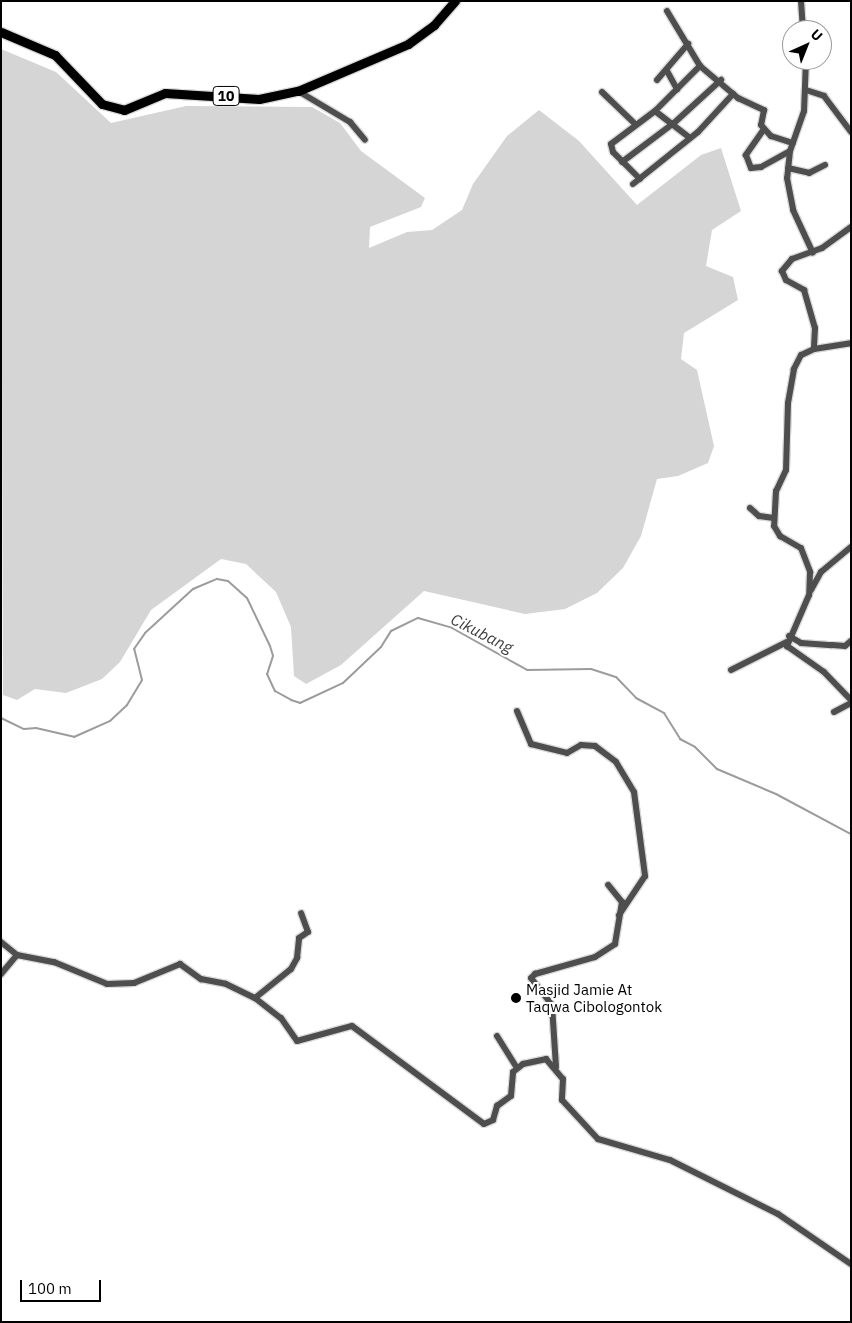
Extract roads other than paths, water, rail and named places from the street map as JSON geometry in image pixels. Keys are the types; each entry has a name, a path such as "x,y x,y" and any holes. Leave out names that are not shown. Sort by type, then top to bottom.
{"highway":[{"name":"10","path":"1,32 55,55 97,100 116,110 164,93 259,99 298,90 408,44 434,25 455,1"}],"street":[{"path":"802,1 803,20"},
{"path":"667,11 700,66 721,80 733,94 765,111 760,123 775,139 793,143"},
{"path":"656,80 667,71 688,44"},
{"path":"640,179 622,162 610,146 655,111 700,66"},
{"path":"806,70 806,90 790,151 788,168 789,199 813,252"},
{"path":"667,71 677,90"},
{"path":"622,162 674,123 721,80"},
{"path":"298,90 348,120 365,140"},
{"path":"806,90 824,96 851,132"},
{"path":"602,92 636,125"},
{"path":"633,184 690,138 733,94"},
{"path":"655,111 674,123 690,138"},
{"path":"764,129 746,155 751,168 760,167 790,151"},
{"path":"788,168 809,173 825,166"},
{"path":"814,349 813,312 804,290 782,273 792,259 813,252 851,227"},
{"path":"809,593 810,572 806,558 796,543 778,534 774,518 776,491 786,470 788,403 794,369 801,355 814,349 851,343"},
{"path":"750,508 759,516 774,518"},
{"path":"834,712 851,701 824,672 788,648 788,639 821,572 851,547"},
{"path":"731,670 788,639 801,643 845,646 851,641"},
{"path":"517,711 531,744 567,753 587,745 606,751 634,792 644,876 619,915"},
{"path":"608,884 622,902 615,944 595,957 535,974 531,978 552,1005 556,1067 563,1082 562,1099 598,1139 670,1160 778,1214 851,1264"},
{"path":"255,998 291,969 297,958 299,938 308,932 301,913"},
{"path":"1,942 17,955 54,962 106,984 134,983 178,963 201,979 226,984 255,998 281,1018 295,1041 324,1031 356,1027 385,1053 484,1124 492,1120 497,1106 511,1096 511,1076 517,1068 542,1058 556,1067"},
{"path":"1,974 17,955"},
{"path":"497,1036 517,1068"}],"waterway":[{"name":"Cikubang","path":"1,718 24,729 36,728 74,737 110,721 127,705 142,680 134,649 145,633 193,589 217,579 228,581 247,598 273,656 267,674 275,691 291,700 300,703 343,683 381,647 391,631 418,618 452,628 527,670 591,669 616,677 636,698 664,713 680,739 695,747 717,769 776,794 851,834"}],"place":[{"name":"Masjid Jamie At Taqwa Cibologontok","path":"516,998"}]}
